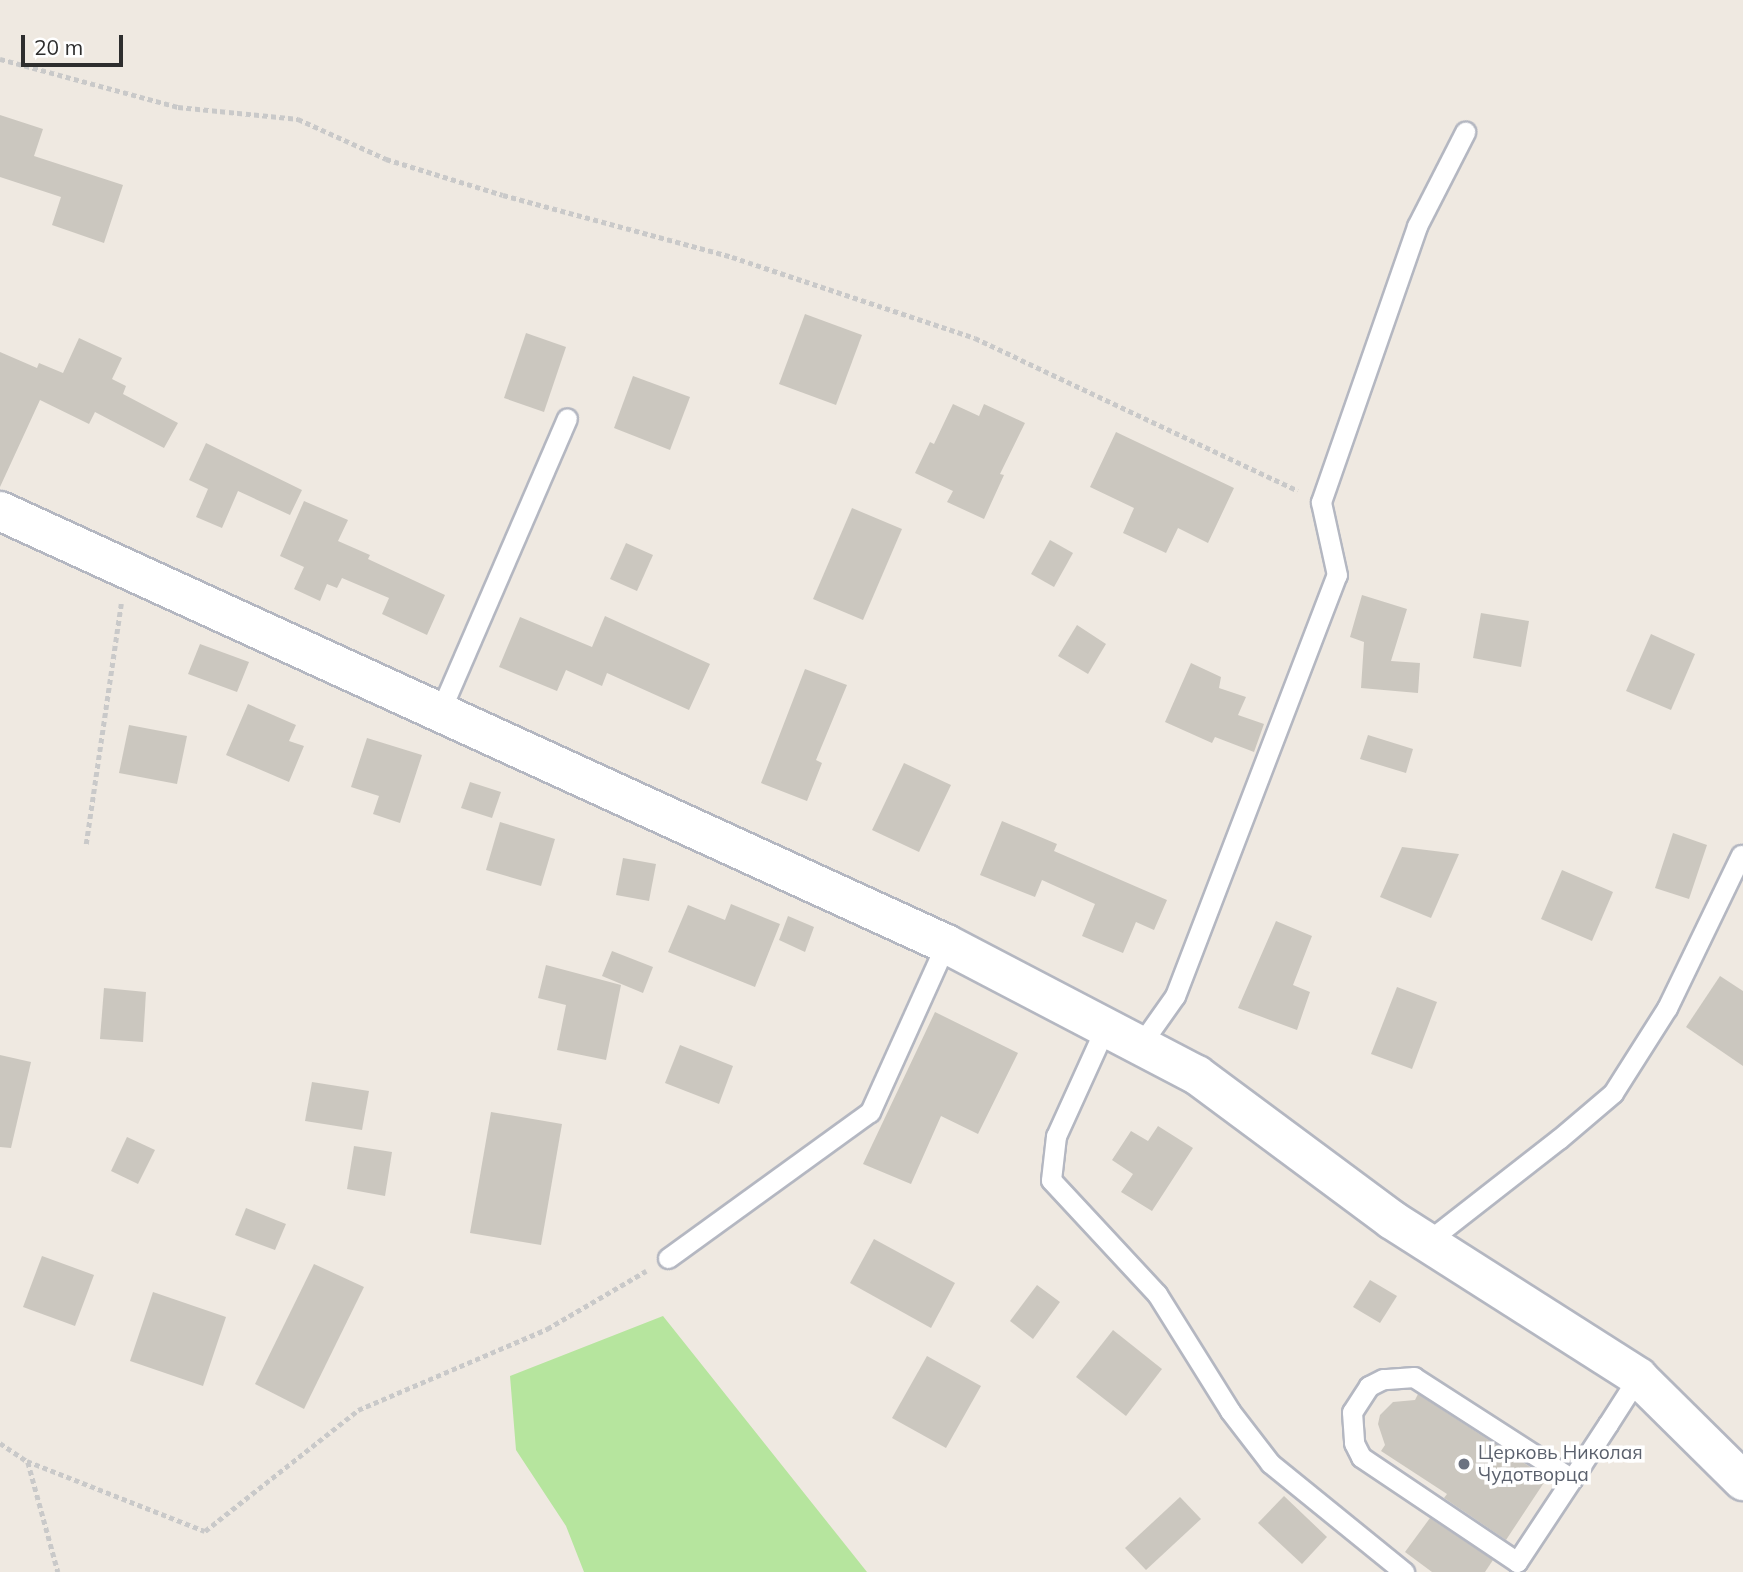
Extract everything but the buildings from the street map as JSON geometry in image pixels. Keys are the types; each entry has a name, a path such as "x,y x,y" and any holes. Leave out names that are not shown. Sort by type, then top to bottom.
{"street":[{"path":"0,511 946,944 1141,1044 1197,1075 1392,1220 1638,1377 1739,1473"}],"lane":[{"path":"1141,1044 1175,996 1337,575 1321,502 1417,226 1465,132"},
{"path":"439,714 567,418"},
{"path":"1427,1242 1559,1139 1612,1093 1667,1008 1741,855"},
{"path":"668,1258 870,1112 946,944"},
{"path":"1106,1026 1056,1136 1051,1181 1157,1294 1230,1411 1270,1463 1405,1572"},
{"path":"1572,1479 1414,1377 1398,1376 1376,1382 1359,1398 1352,1412 1354,1443 1361,1457 1517,1562 1572,1479 1638,1377"}],"path":[{"path":"0,58 178,107 298,119 386,159 503,195 732,257 963,334 1321,502"},
{"path":"86,844 126,569"},
{"path":"0,1443 27,1461 205,1531 358,1410 547,1329 668,1258"},
{"path":"27,1461 58,1572"}],"green space":[{"path":"663,1316 867,1572 584,1572 566,1526 516,1450 510,1376"}],"place":[{"name":"Церковь Николая Чудотворца","path":"1464,1464"}]}
